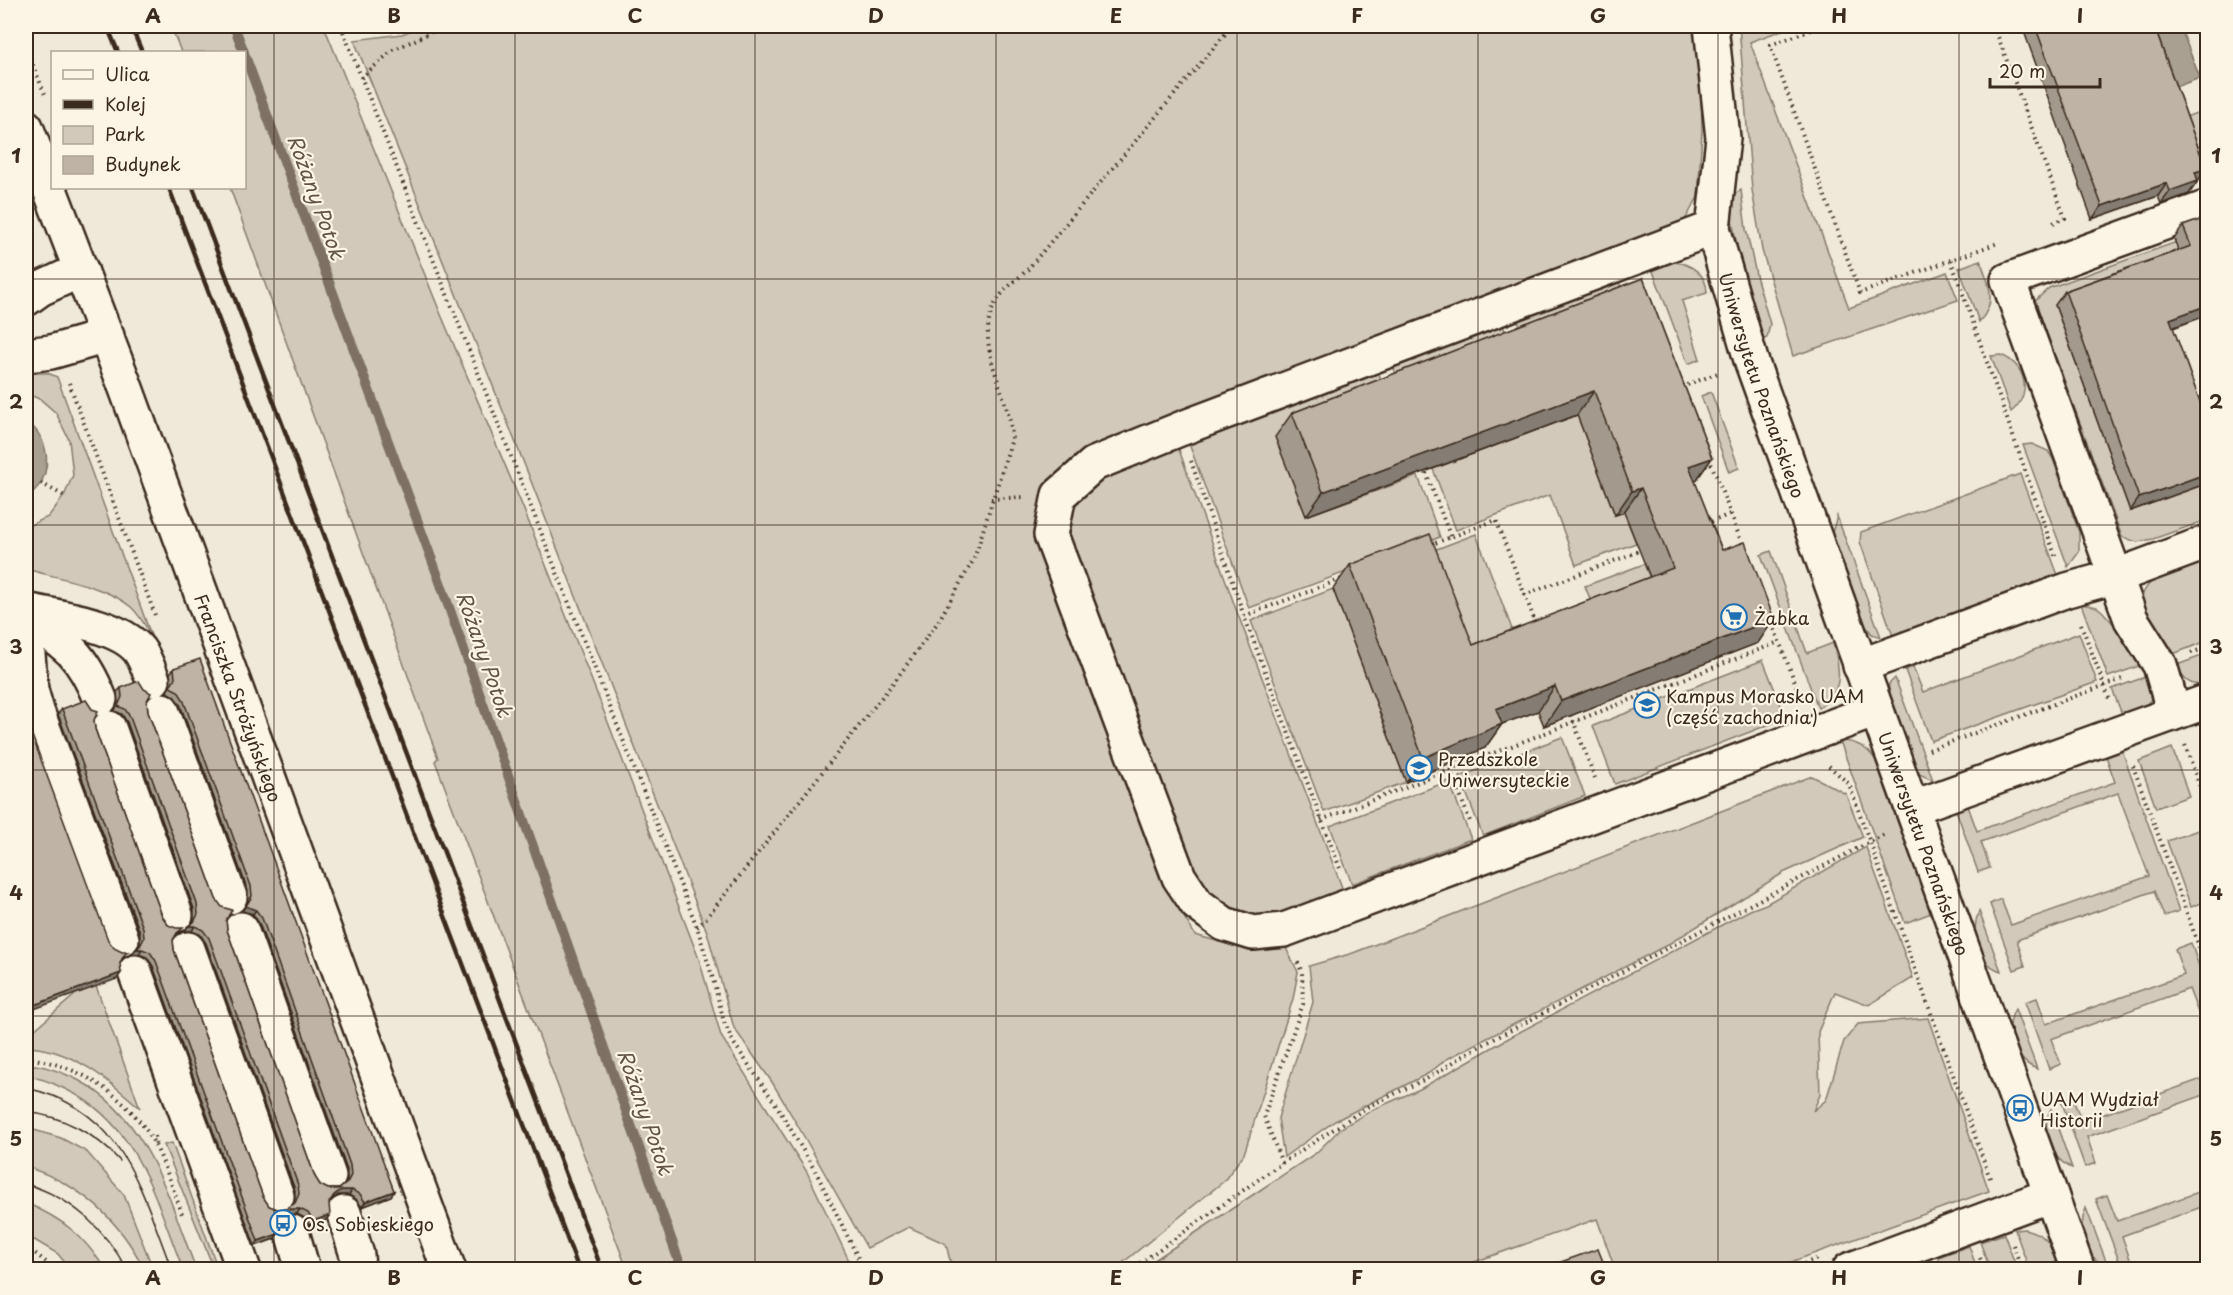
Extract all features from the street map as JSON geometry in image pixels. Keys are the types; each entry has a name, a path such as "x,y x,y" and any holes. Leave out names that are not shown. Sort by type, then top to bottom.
{"street":[{"name":"Uniwersytetu Poznańskiego","path":"1711,26 1723,138 1713,228 1751,360 2078,1269"},
{"name":"Franciszka Stróżyńskiego","path":"26,128 106,336 449,1269"},
{"path":"2174,713 2160,665 2131,619 2114,577 2008,279 2208,207"},
{"path":"1713,228 1180,429 1094,464 1059,495 1051,535 1179,877 1197,904 1224,924 1253,933 1284,930 1876,710"},
{"path":"26,299 40,289 81,270"},
{"path":"38,353 106,336"},
{"path":"1860,666 2067,590 2114,577 2208,542"},
{"path":"26,610 76,621 118,635 139,650 153,680"},
{"path":"26,617 65,643 86,669 176,915"},
{"path":"26,631 28,691 123,939"},
{"path":"1912,808 2208,701"},
{"path":"162,710 230,897"},
{"path":"241,929 329,1176"},
{"path":"188,949 278,1196"},
{"path":"135,972 244,1269"},
{"path":"1849,1269 2051,1195"},
{"path":"344,1214 357,1255 358,1269"},
{"path":"292,1232 303,1269"}],"path":[{"path":"341,26 697,927 724,1022 733,1042 777,1106 817,1174 864,1269"},
{"path":"361,78 393,50 442,26"},
{"path":"697,927 712,912 897,678 938,622 974,559 1012,439 1012,426 990,351 988,323 998,298 1028,269 1232,26"},
{"path":"1822,26 1770,45 1860,294 2003,241"},
{"path":"1994,26 2065,218 2044,226"},
{"path":"26,48 48,102"},
{"path":"1952,260 2067,590 2208,971"},
{"path":"38,353 68,382 159,624"},
{"path":"1682,387 1722,371"},
{"path":"1678,376 1686,397"},
{"path":"1180,429 1244,616 1353,904"},
{"path":"1706,450 1743,547"},
{"path":"1426,473 1450,538"},
{"path":"41,483 64,496"},
{"path":"1699,527 1731,514"},
{"path":"1423,548 1496,520 1538,628"},
{"path":"1524,594 1640,551"},
{"path":"1244,616 1348,577"},
{"path":"1769,614 1806,709"},
{"path":"1321,820 1573,720 1779,642"},
{"path":"1945,796 1929,750 2208,647"},
{"path":"2174,713 2208,809"},
{"path":"1571,715 1606,810"},
{"path":"1825,763 1849,784 2022,1269"},
{"path":"1450,769 1484,855"},
{"path":"1130,1269 1282,1163 1369,1106 1428,1078 1473,1050 1889,832 1912,808"},
{"path":"1282,1163 1264,1116 1303,1004 1302,972 1284,930"},
{"path":"26,1058 44,1060 78,1072 111,1092 136,1118 156,1147 183,1214"},
{"path":"26,1245 56,1269"}],"green space":[{"path":"171,26 324,26 442,317 522,505 596,691 699,959 721,1036 807,1172 853,1269 627,1269 435,761 438,758 230,189 246,189 246,51 181,51"},
{"path":"422,26 1696,26 1700,37 1702,130 1698,197 1682,225 1048,489 1039,507 1035,531 1176,904 1195,935 1252,951 1286,948 1298,972 1293,999 1244,1154 1224,1181 1115,1269 952,1269 946,1244 909,1227 867,1248 772,1082 734,1028 707,932 527,471 354,40 402,34"},
{"path":"1739,26 1793,26 1750,42 1849,308 1947,272 1958,300 1793,356 1762,250 1752,190"},
{"path":"2207,109 2207,176 2197,182 2175,121"},
{"path":"1741,190 1746,229 1770,324 1767,338 1761,340 1742,273 1728,198"},
{"path":"2207,231 2207,250 2055,305 2130,511 2207,483 2207,520 2153,539 2137,542 2122,537 2035,301 2049,288"},
{"path":"1980,260 1989,284 1990,300 1985,315 1979,322 1959,268"},
{"path":"1673,261 1691,267 1701,275 1706,286 1707,293 1682,301 1700,359 1688,364 1651,266"},
{"path":"1618,279 1622,290 1521,328 1517,318"},
{"path":"1502,322 1506,334 1397,376 1392,364"},
{"path":"2001,355 2016,366 2024,380 2022,397 2011,412 1991,356"},
{"path":"1378,371 1386,394 1306,516 1418,476 1440,537 1249,608 1188,441"},
{"path":"26,373 48,373 57,377 152,638 138,614 109,593 26,569 26,527 48,517 64,496 73,475 69,440 56,413 40,399 26,394"},
{"path":"1711,392 1739,468 1729,472 1701,396"},
{"path":"1577,415 1615,515 1624,512 1636,543 1576,565 1550,495 1456,530 1433,469"},
{"path":"1177,444 1237,612 1343,890 1285,912 1255,916 1240,913 1221,904 1194,878 1065,544 1070,508 1104,473"},
{"path":"2032,444 2048,451 2053,459 2079,532 2079,552 2068,567 2023,445"},
{"path":"2020,474 2058,575 1893,636 1860,542 1861,532"},
{"path":"1837,516 1881,637 1872,634 1861,620 1831,536"},
{"path":"1476,534 1518,645 1456,669 1413,558"},
{"path":"1771,551 1807,653 1833,643 1838,679 1833,695 1818,708 1761,555"},
{"path":"2207,556 2207,641 2173,654 2149,624 2142,609 2142,596 2147,586 2156,578"},
{"path":"1644,564 1651,581 1592,604 1585,586"},
{"path":"1333,589 1406,782 1324,812 1251,621"},
{"path":"2081,604 2097,607 2103,612 2148,663 2108,677"},
{"path":"2079,633 2097,682 1931,741 1905,670 1913,667 1923,692"},
{"path":"2207,654 2207,683 2196,684 2184,679 2177,665"},
{"path":"1763,660 1786,718 1615,784 1593,726"},
{"path":"2153,674 2153,692 2149,702 2122,714 2112,689"},
{"path":"1895,678 1933,780 1919,774 1914,766 1888,696 1889,684"},
{"path":"1562,737 1585,796 1483,836 1460,777"},
{"path":"1840,741 1860,745 1875,759 1931,913 1905,923"},
{"path":"2172,748 2189,796 2156,808 2139,761"},
{"path":"2122,750 2179,911 2164,916 2154,891 2017,940 2025,966 2014,970 1990,904 2001,899 2011,925 2149,876 2118,793 1981,842 1990,868 1978,872 1956,810 1968,806 1977,831 2115,782 2106,756"},
{"path":"1812,776 1846,794 1863,837 1783,873 1667,945 1447,1059 1429,1073 1335,1121 1284,1157 1278,1118 1313,1002 1309,966 1353,953"},
{"path":"1449,781 1471,839 1352,884 1330,826"},
{"path":"2201,829 2207,847 2207,901 2191,907 2167,841"},
{"path":"1866,847 1913,978 1869,1005 1835,992 1818,1032 1820,1095 1813,1111 1826,1100 1844,1041 1858,1024 1928,1018 1989,1191 1771,1269 1615,1269 1597,1219 1454,1269 1211,1270 1171,1261 1150,1263 1316,1153 1341,1128 1372,1110 1420,1089 1514,1035 1750,910 1766,904"},
{"path":"1979,911 2001,971 1987,962 1978,946 1975,928"},
{"path":"2191,943 2207,989 2207,1012 2199,1015 2189,989 2051,1039 2061,1064 2049,1069 2025,1002 2037,998 2046,1024 2184,975 2175,949"},
{"path":"96,986 140,1108 88,1067 58,1053 26,1047 26,1037 76,994"},
{"path":"2015,1009 2037,1069 2023,1059 2013,1044 2010,1026"},
{"path":"26,1064 53,1069 78,1080 102,1096 123,1115 154,1162 196,1269 183,1269 141,1166 111,1122 90,1104 65,1089 26,1076"},
{"path":"2207,1077 2207,1094 2087,1137 2096,1163 2085,1167 2061,1100 2072,1097 2082,1122"},
{"path":"2051,1109 2072,1168 2058,1158 2049,1143 2046,1126"},
{"path":"26,1130 61,1138 87,1152 124,1195 153,1269 144,1269 134,1251 110,1219 80,1193 45,1174 26,1167"},
{"path":"172,1143 218,1269 214,1269 164,1145"},
{"path":"2207,1189 2207,1205 2122,1236 2131,1262 2121,1266 2096,1199 2107,1195 2117,1221"},
{"path":"26,1203 51,1215 71,1229 89,1247 105,1269 70,1269 58,1254 26,1235"},
{"path":"2086,1208 2108,1266 2093,1257 2088,1250 2082,1225"},
{"path":"2024,1229 2044,1238 2052,1248 2060,1269 2029,1269 2015,1230"},
{"path":"2004,1234 2017,1269 1990,1269 1980,1242"},
{"path":"1969,1246 1977,1269 1942,1269 1938,1257"}],"shaded area":[{"path":"2153,26 2180,26 2200,78 2175,87"},
{"path":"26,421 33,426 42,440 46,464 42,481 26,499"}],"building":[{"path":"2035,26 2154,26 2206,169 2195,172 2198,181 2170,191 2167,183 2102,206"},
{"path":"2208,217 2208,305 2170,319 2203,410 2208,408 2208,473 2139,498 2065,291 2191,246 2183,226"},
{"path":"1643,278 1712,458 1689,466 1722,550 1745,542 1774,619 1561,701 1555,686 1496,709 1502,724 1423,758 1350,565 1430,534 1473,645 1673,568 1641,488 1632,491 1594,391 1323,492 1292,413"},
{"path":"200,659 394,1191 365,1202 360,1194 352,1190 341,1190 329,1203 330,1215 313,1221 308,1213 300,1209 290,1209 277,1222 278,1234 258,1241 156,961 150,952 136,949 144,938 143,928 62,709 86,700 92,709 98,711 94,720 95,729 162,916 168,925 183,928 173,940 174,950 263,1197 269,1206 286,1209 295,1203 299,1194 298,1185 209,938 203,930 195,926 188,926 194,922 198,914 197,904 130,717 125,709 118,706 122,697 121,688 139,681 144,689 151,693 147,701 148,712 216,899 222,907 232,910 226,920 227,930 315,1177 320,1185 328,1189 339,1189 347,1183 351,1175 350,1165 262,918 256,910 246,906 252,896 251,886 183,699 178,691 170,687 175,678 174,668"},
{"path":"26,723 108,940 114,948 128,952 120,963 121,973 26,1008"},
{"path":"1598,1249 1606,1269 1541,1269"},
{"path":"1990,1264 1992,1269 1974,1269"}],"waterway":[{"name":"Różany Potok","path":"234,26 244,51"},
{"name":"Różany Potok","path":"246,58 439,579 682,1270"}],"tram line":[{"path":"26,1088 59,1098 85,1113 106,1133 123,1156 137,1182 172,1270"},
{"path":"26,1112 52,1117 89,1134 120,1161"},
{"path":"26,1184 58,1197 85,1217 108,1241 127,1270"}],"railway":[{"path":"107,26 118,51"},
{"path":"131,26 142,51"},
{"path":"169,189 579,1270"},
{"path":"193,189 602,1270"}],"place":[{"name":"Żabka","path":"1734,617"},
{"name":"Kampus Morasko UAM (część zachodnia)","path":"1647,705"},
{"name":"Przedszkole Uniwersyteckie","path":"1419,768"},
{"name":"UAM Wydział Historii","path":"2020,1108"},
{"name":"Os. Sobieskiego","path":"283,1223"}]}
